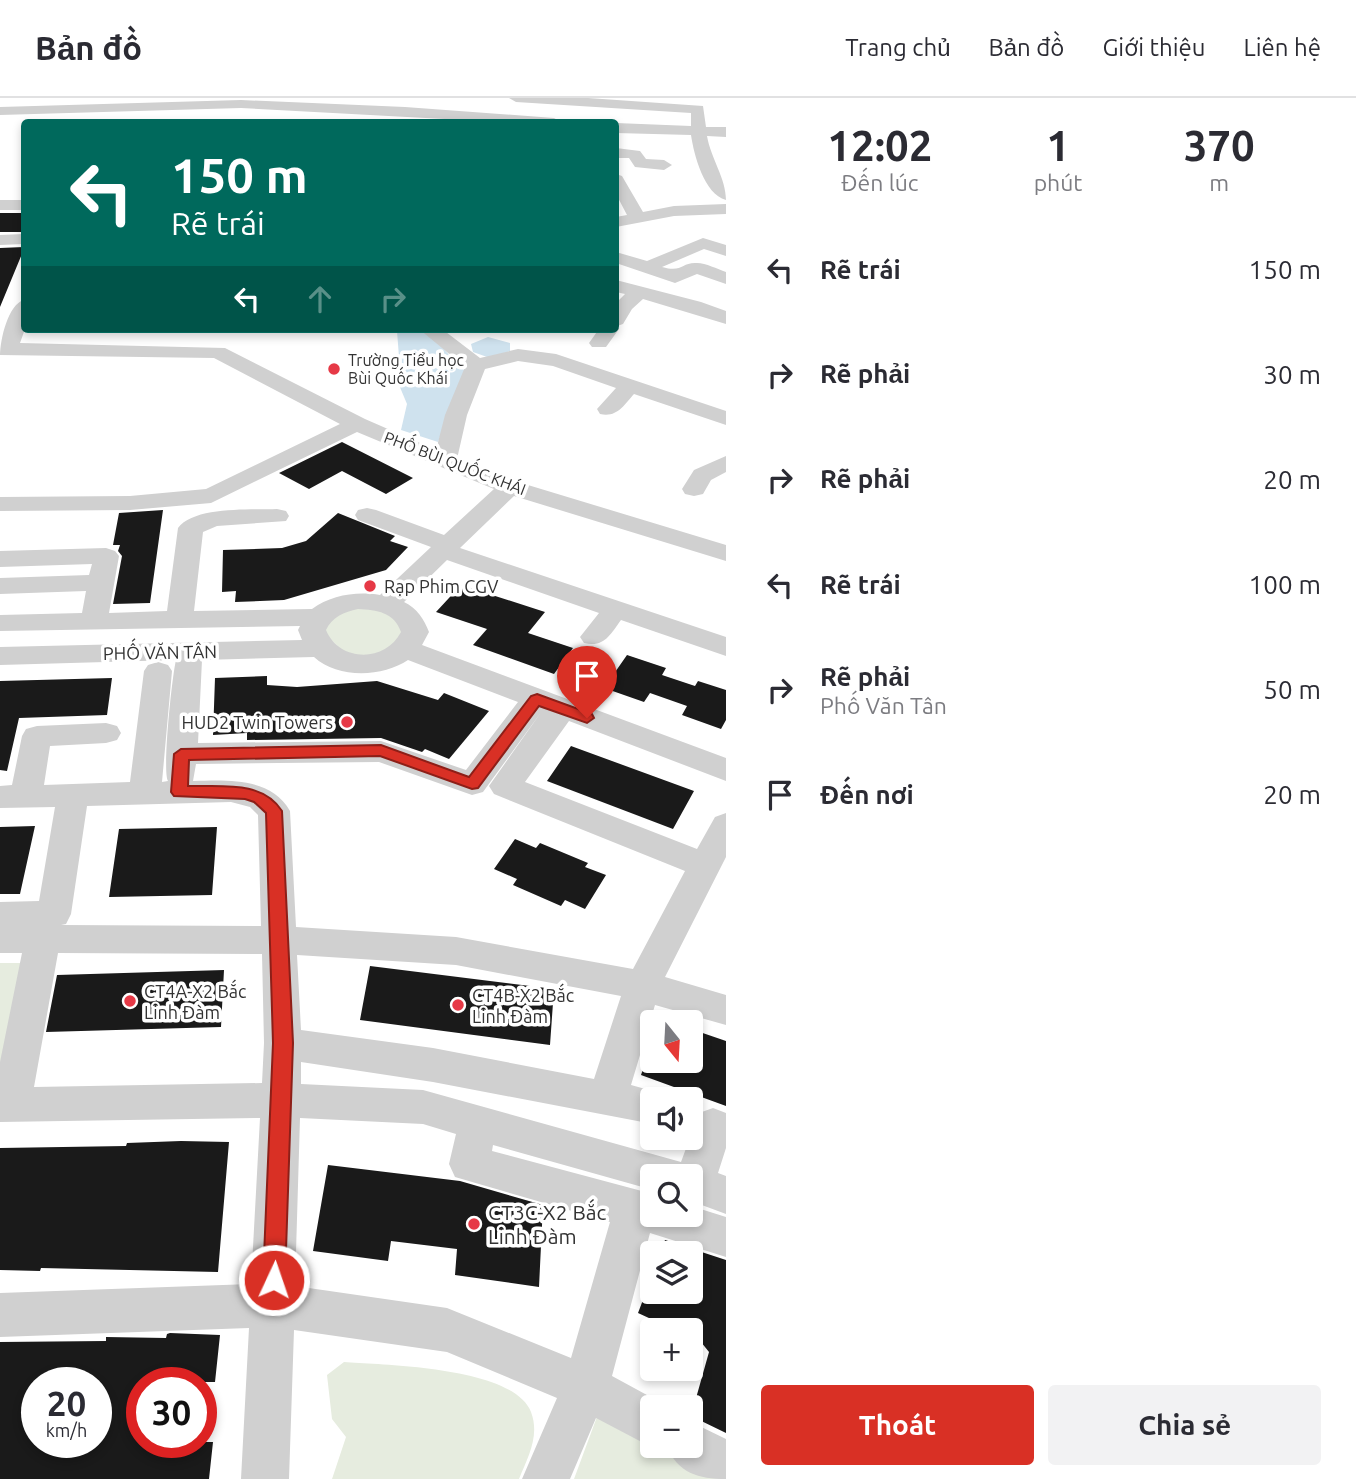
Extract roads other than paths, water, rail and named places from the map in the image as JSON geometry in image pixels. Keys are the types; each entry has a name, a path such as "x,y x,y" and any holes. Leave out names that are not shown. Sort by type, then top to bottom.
{"street":[{"path":"516,98 698,104 692,130 720,193"},
{"path":"566,119 572,100"},
{"path":"238,119 243,101"},
{"path":"0,111 72,104 243,101 331,104 385,116 461,113 484,119"},
{"path":"318,119 331,104"},
{"path":"666,126 692,130"},
{"path":"619,128 726,132"},
{"path":"619,153 634,154 641,164 664,164"},
{"path":"619,184 638,218 683,238"},
{"path":"0,205 21,205"},
{"path":"619,221 681,210 726,209"},
{"path":"0,240 21,239"},
{"path":"619,278 644,265 701,243 726,252"},
{"path":"619,258 675,276 696,268 726,278"},
{"path":"619,287 726,318"},
{"path":"619,315 640,291"},
{"path":"21,312 4,349 218,352 220,333"},
{"path":"434,333 476,365"},
{"name":"PHỐ BÙI QUỐC KHÁI","path":"218,352 357,424 444,462 510,487 726,553"},
{"path":"476,365 518,355 556,360 726,418"},
{"path":"444,462 456,415 476,365"},
{"path":"608,409 630,386"},
{"path":"0,504 141,502 211,496 357,424"},
{"path":"694,489 702,475 723,466"},
{"path":"510,487 386,604 407,615 413,624 413,641 406,649 726,770"},
{"path":"367,515 445,548 726,647"},
{"path":"180,618 191,528 213,519 277,516"},
{"path":"0,559 106,556 94,620"},
{"path":"0,586 101,583"},
{"name":"PHỐ VĂN TÂN","path":"0,623 319,617 332,607 345,603 365,601 386,604"},
{"path":"594,637 616,609"},
{"path":"319,617 312,630 319,648"},
{"name":"PHỐ VĂN TÂN","path":"0,656 319,648 340,660 370,664 397,656 406,649"},
{"path":"132,652 129,672 189,666 179,792"},
{"path":"145,793 158,671"},
{"path":"181,754 381,751 472,784 550,704"},
{"path":"550,704 505,786 705,865"},
{"path":"106,733 37,736 13,797 179,792 246,793 260,797 272,808 281,940 283,1043 265,1479"},
{"path":"0,915 54,914 73,795"},
{"path":"608,1097 642,986 726,825"},
{"path":"43,938 6,1105 282,1100 423,1107 640,1169"},
{"path":"0,939 281,940 456,951 642,986 726,1010"},
{"path":"283,1043 433,1065 640,1104"},
{"path":"423,1107 433,1065"},
{"path":"478,1123 469,1164 640,1210"},
{"path":"700,1164 710,1125"},
{"path":"545,1479 586,1387 642,1227"},
{"path":"694,1227 726,1237"},
{"path":"0,1315 273,1305 447,1330 586,1387 640,1417"},
{"path":"703,1453 726,1465"}],"water":[{"path":"397,333 428,333 465,371 438,442 401,430 407,404 394,373 399,357"},
{"path":"488,337 510,343 510,351 490,358 473,352 471,344"}],"place":[{"name":"Trường Tiểu học Bùi Quốc Khái","path":"334,369"},
{"name":"Rạp Phim CGV","path":"370,586"},
{"name":"HUD2 Twin Towers","path":"347,722"},
{"name":"CT4A-X2 Bắc Linh Đàm","path":"130,1001"},
{"name":"CT4B-X2 Bắc Linh Đàm","path":"458,1005"},
{"name":"CT3C-X2 Bắc Linh Đàm","path":"474,1224"}]}
